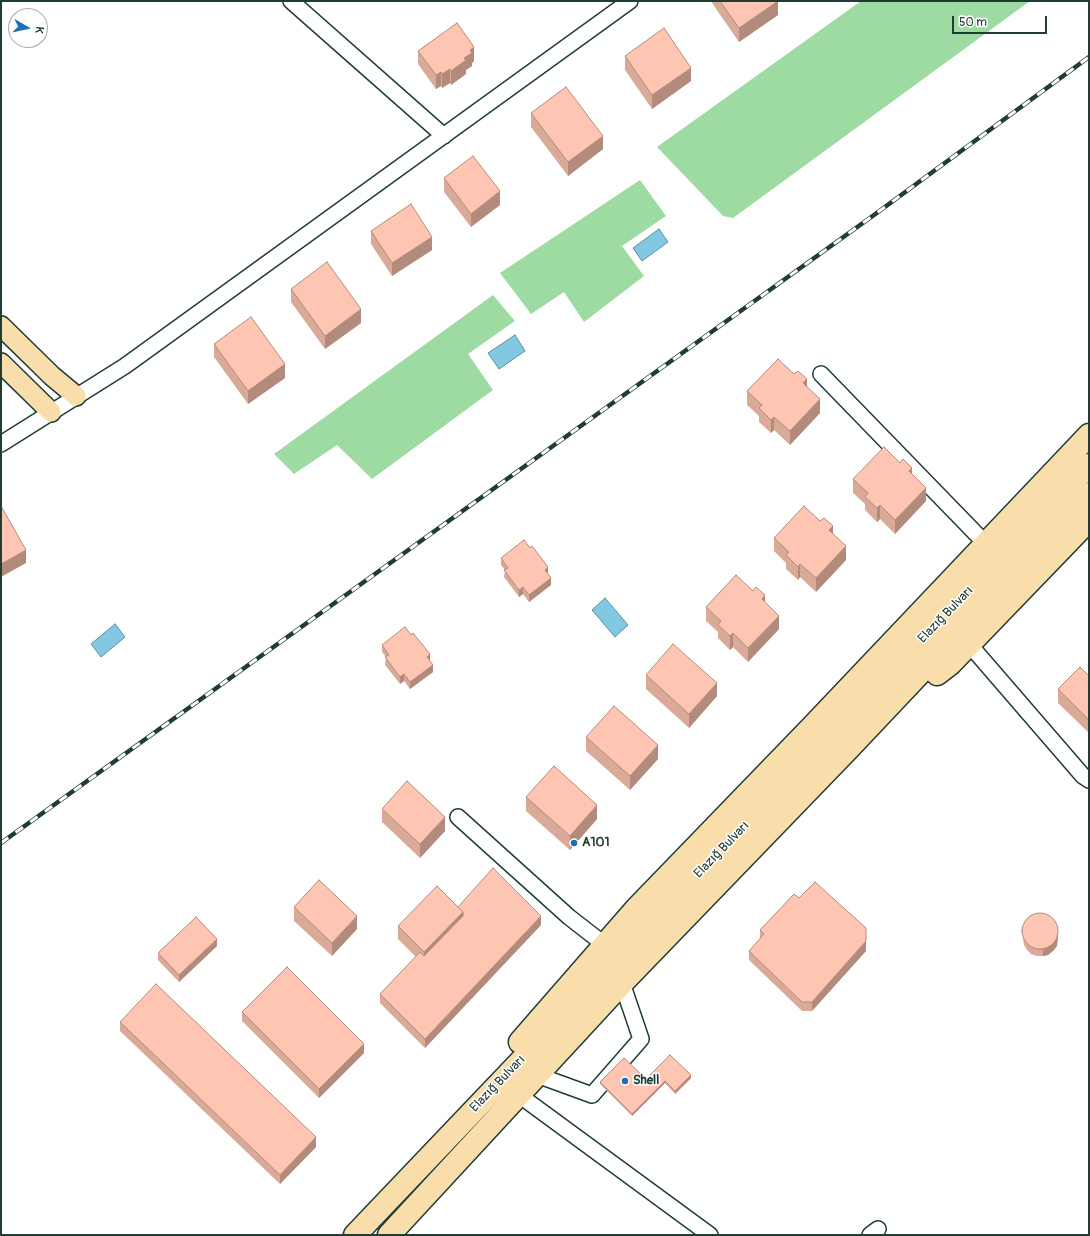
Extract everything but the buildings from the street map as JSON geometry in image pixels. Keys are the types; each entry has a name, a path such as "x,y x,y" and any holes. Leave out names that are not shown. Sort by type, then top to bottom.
{"highway":[{"path":"442,1144 526,1034 636,909 812,727 1089,434"},
{"name":"Elazığ Bulvarı","path":"355,1235 1089,465"},
{"name":"Elazığ Bulvarı","path":"389,1235 622,983 849,748 1089,494"},
{"path":"849,748 950,664 1089,520"}],"main road":[{"path":"1,326 52,376 76,396"},
{"path":"1,363 51,412"}],"street":[{"path":"291,1 444,136"},
{"path":"1,444 125,366 630,1"},
{"path":"821,374 986,544"},
{"path":"969,644 1083,776 1089,780"},
{"path":"458,817 569,916 605,945"},
{"path":"537,1075 592,1095 641,1040 622,983"},
{"path":"519,1095 710,1235"}],"green space":[{"path":"861,1 1030,1 733,218 723,216 657,147"},
{"path":"640,180 666,216 622,246 644,276 584,322 564,292 531,314 500,273"},
{"path":"493,295 515,321 468,354 493,390 372,479 337,445 294,474 274,454"}],"water":[{"path":"659,229 668,242 642,261 633,248"},
{"path":"515,335 525,351 499,369 488,353"},
{"path":"605,598 628,625 615,637 592,610"},
{"path":"115,624 125,637 101,657 91,644"}],"railway":[{"path":"1,843 874,215 1089,57"}],"place":[{"name":"A101","path":"574,843"},
{"name":"Shell","path":"625,1081"}]}
